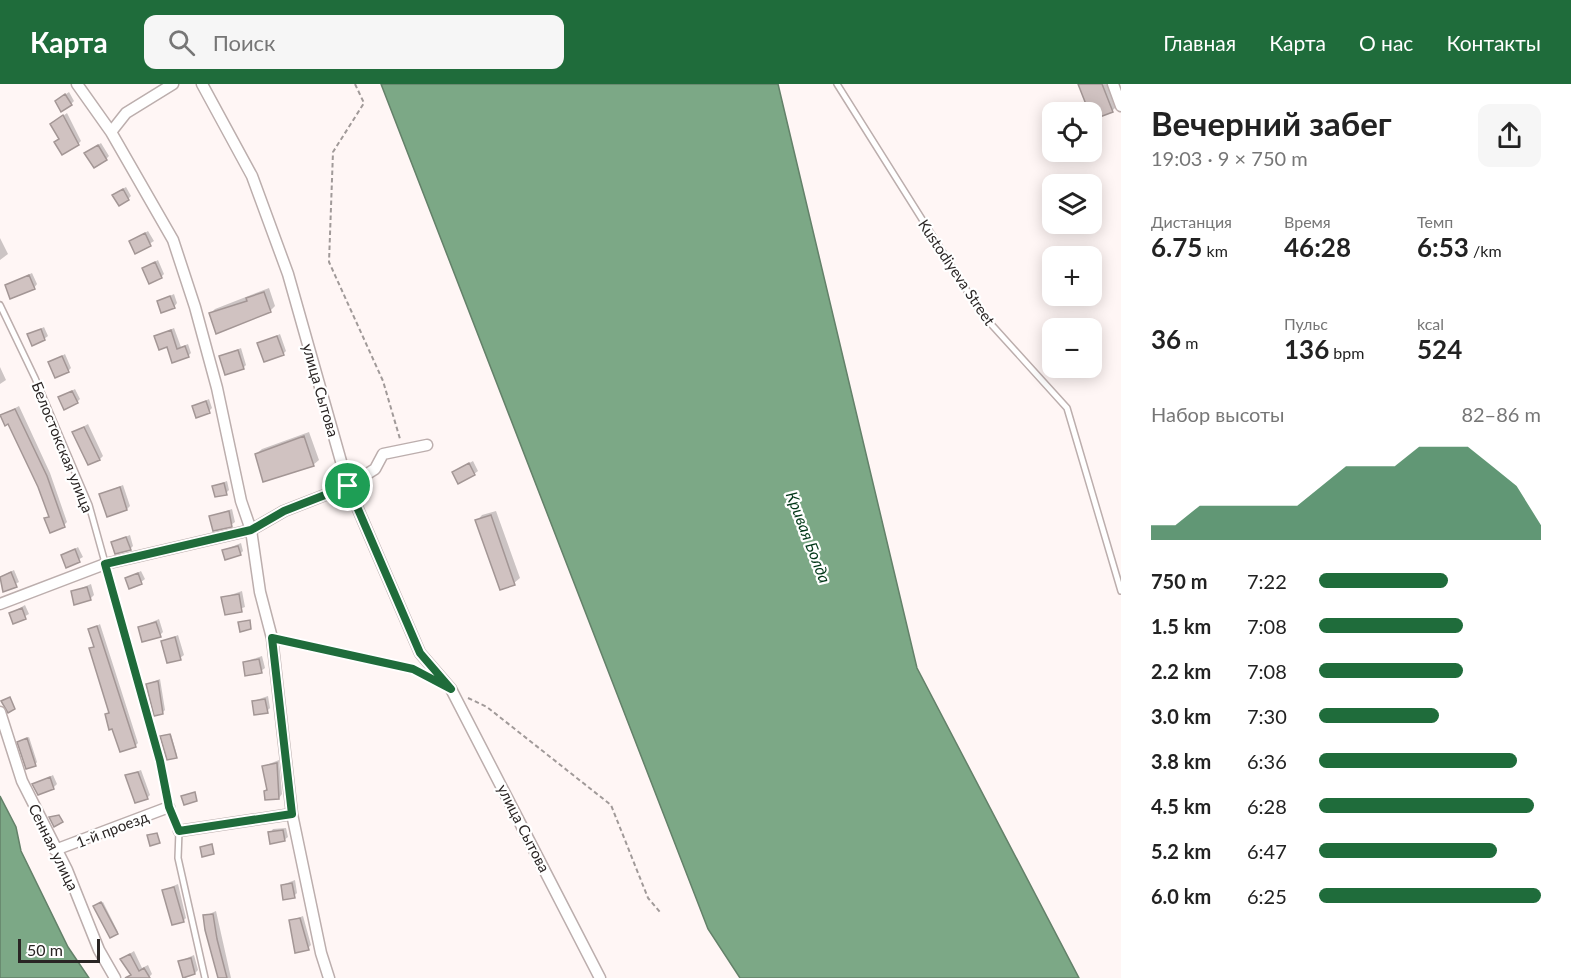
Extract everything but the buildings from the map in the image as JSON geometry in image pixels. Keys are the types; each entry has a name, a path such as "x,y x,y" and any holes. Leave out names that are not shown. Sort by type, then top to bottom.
{"street":[{"path":"77,84 111,132 172,240 195,307 217,388 241,501 251,530 260,592 272,638 292,814 311,911 329,978"},
{"path":"111,132 126,113 173,84"},
{"name":"улица Сытова","path":"202,84 252,176 288,274 348,486 420,653 451,689 600,978"},
{"path":"1113,84 1121,106"},
{"path":"0,604 105,564 251,530 284,511 348,486 375,469 383,454 428,445"},
{"name":"Сенная улица","path":"0,712 22,781 67,870 99,950 115,978"},
{"name":"1-й проезд","path":"55,850 169,807"},
{"path":"179,831 292,814"}],"lane":[{"name":"Kustodiyeva Street","path":"837,84 981,313 1067,408 1121,591"},
{"name":"Белостокская улица","path":"0,305 35,378 89,505 160,761 169,807 179,831 178,858 205,978"}],"path":[{"path":"355,84 364,103 333,152 329,262 382,381 403,450"},
{"path":"272,638 413,669 432,679"},
{"path":"451,689 487,707 611,805 648,898 660,912"}],"water":[{"name":"Кривая Болда","path":"381,84 778,84 917,668 1079,978 740,978 708,929"},
{"path":"0,796 16,827 21,851 68,947 89,978 0,978"}],"route":[{"path":"348,486 420,653 451,689 413,669 272,638 277,700 292,814 179,831 169,807 160,761 105,564 251,530 284,511 348,486"}]}
